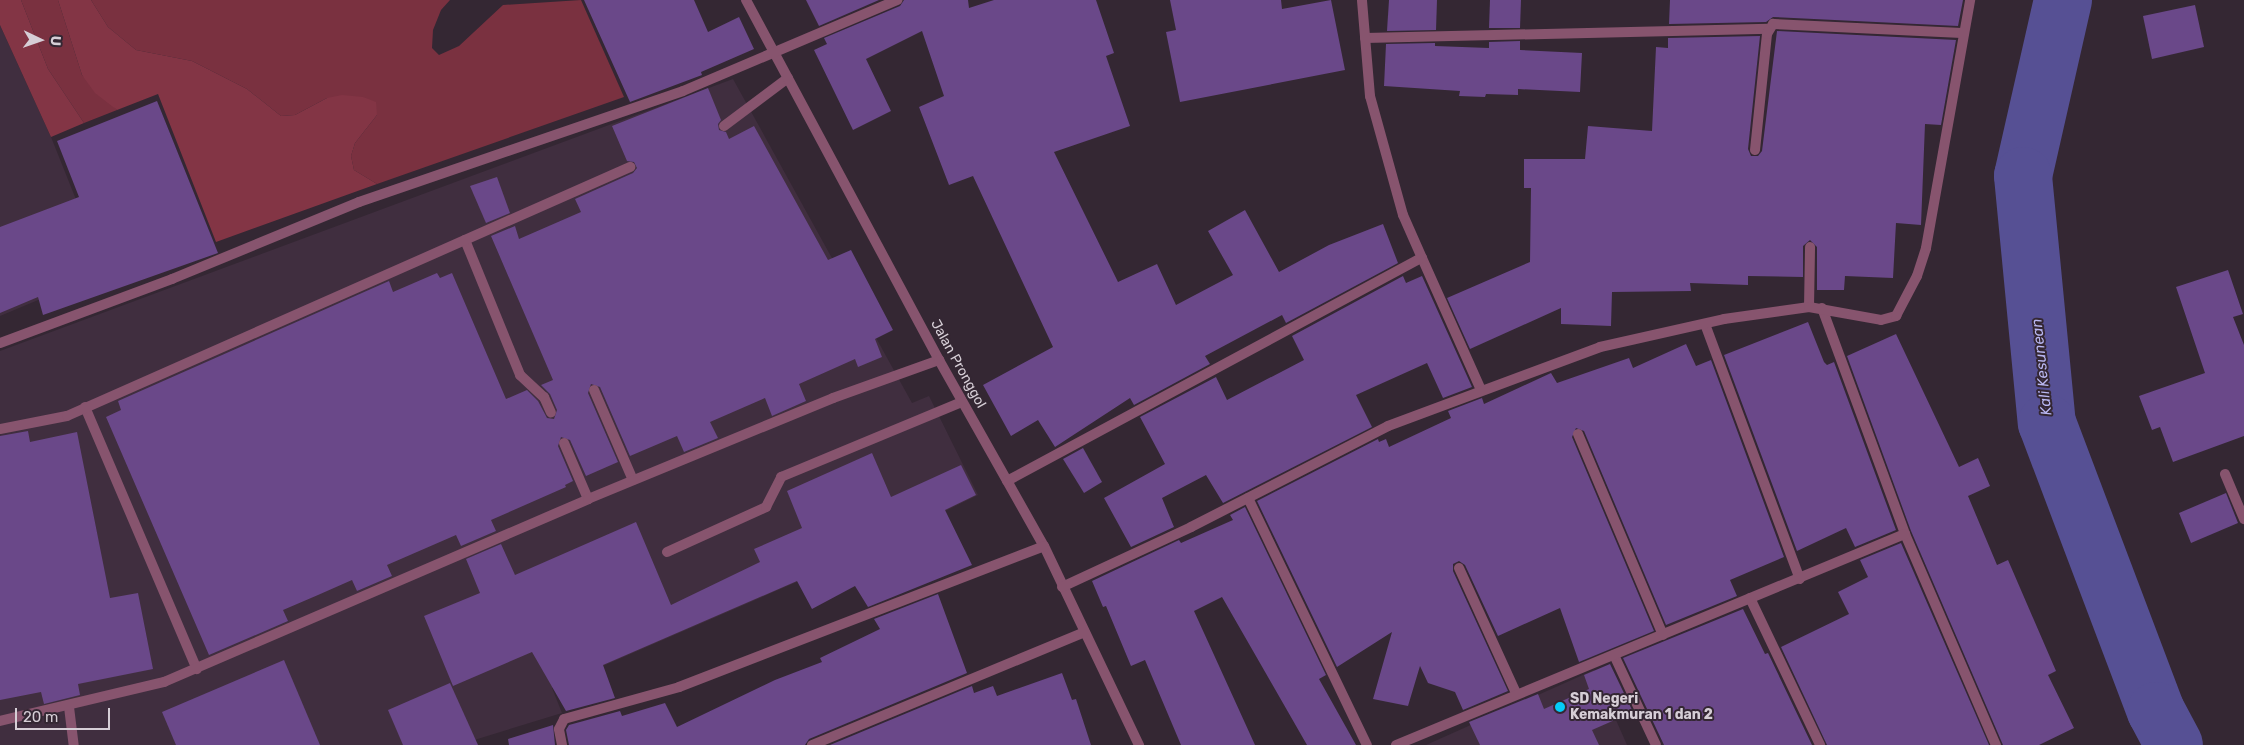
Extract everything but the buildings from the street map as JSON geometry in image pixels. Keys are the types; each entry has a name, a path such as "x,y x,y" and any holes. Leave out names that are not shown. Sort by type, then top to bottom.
{"street":[{"name":"Jalan Pronggol","path":"746,0 939,360 1044,546 1062,588 1139,745"},
{"path":"0,343 172,279 359,202 683,90 897,0"},
{"path":"1362,0 1372,105 1403,215 1481,390"},
{"path":"1062,588 1248,498 1388,426 1600,347 1705,324 1809,307 1881,320 1896,316 1906,300 1923,258 1936,204 1962,33 1970,0"},
{"path":"1755,150 1769,29 1773,24 1962,33"},
{"path":"1365,38 1769,29"},
{"path":"724,126 788,78"},
{"path":"0,429 66,416 630,168"},
{"path":"465,240 520,375 544,397 551,413"},
{"path":"1809,307 1810,247"},
{"path":"1007,481 1422,258"},
{"path":"1822,308 1905,534 1996,745"},
{"path":"1705,324 1800,579"},
{"path":"0,721 132,692 197,669 633,480 833,398 939,360"},
{"path":"594,390 633,480"},
{"path":"667,552 766,507 782,477 962,402"},
{"path":"85,407 197,669"},
{"path":"1578,434 1662,635"},
{"path":"564,443 588,499"},
{"path":"2225,474 2244,519"},
{"path":"1248,498 1367,745"},
{"path":"1396,745 1516,693 1800,579 1905,534"},
{"path":"562,745 559,729 564,719 679,687 1044,546"},
{"path":"1459,568 1516,693"},
{"path":"1750,598 1820,745"},
{"path":"812,745 1085,632"},
{"path":"1614,655 1656,745"},
{"path":"69,707 74,745"}],"shaded area":[{"path":"0,0 21,0 48,69 84,123 51,137 0,25"},
{"path":"21,0 58,0 82,75 117,110 84,123 48,69"},
{"path":"58,0 91,0 108,27 136,50 192,61 247,89 281,116 295,115 327,98 342,95 363,97 376,102 377,115 355,143 351,156 354,170 377,184 216,242 158,94 117,110 95,93 82,75"},
{"path":"91,0 450,0 441,10 433,30 432,48 439,55 459,46 503,5 581,0 624,97 377,184 354,170 351,156 355,143 377,115 327,98 295,115 281,116 247,89 192,61 136,50 108,27"},
{"path":"0,25 51,137 105,272 0,316"},
{"path":"733,79 912,403 929,396 978,495 822,571 552,688 562,713 458,745 0,745 0,351"},
{"name":"SD Negeri Kemakmuran 1 dan 2","path":"1594,670 1627,745 1426,745"}],"waterway":[{"name":"Kali Kesunean","path":"2063,0 2023,176 2047,423 2156,711 2174,745"}],"place":[{"name":"SD Negeri Kemakmuran 1 dan 2","path":"1560,707"}]}
